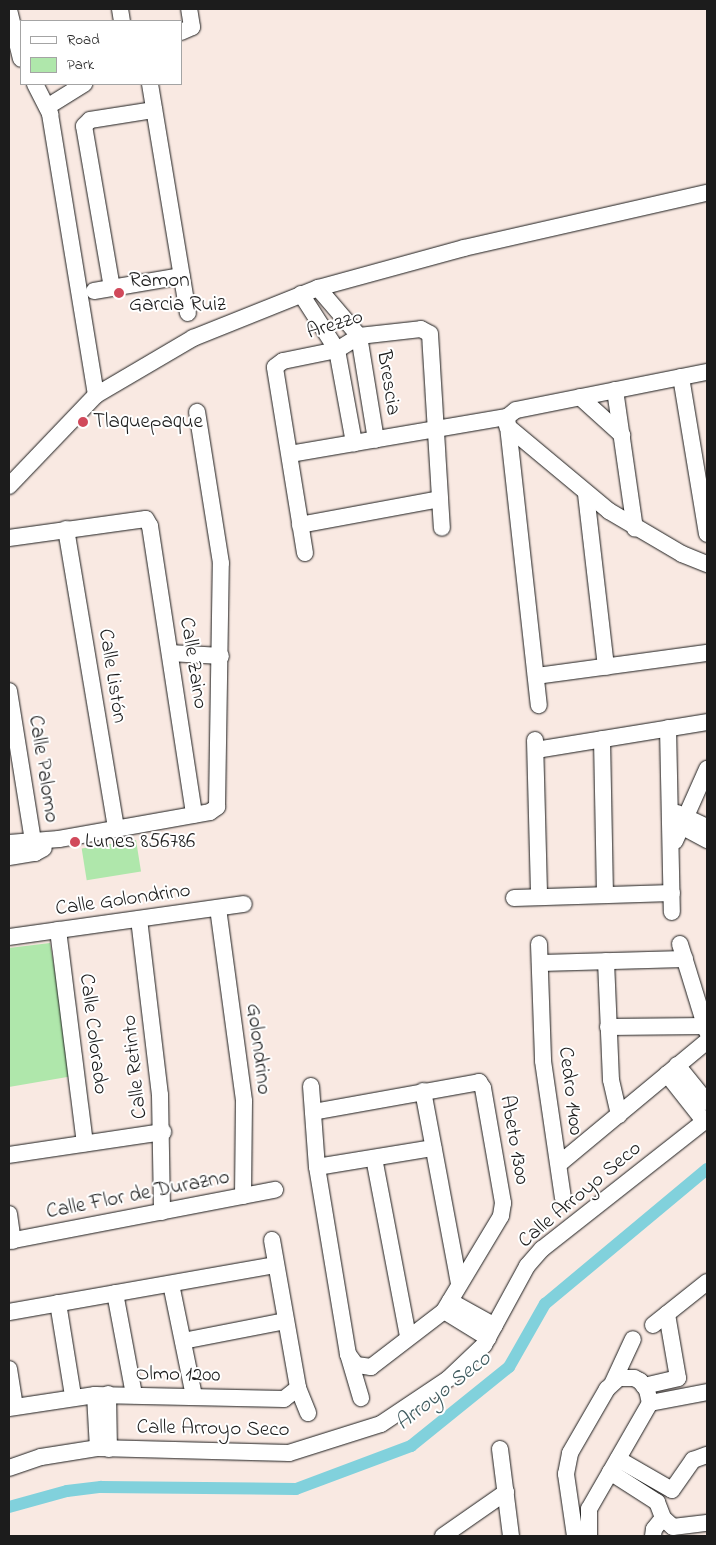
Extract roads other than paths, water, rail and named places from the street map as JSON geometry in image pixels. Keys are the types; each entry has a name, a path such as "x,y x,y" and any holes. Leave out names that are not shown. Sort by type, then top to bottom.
{"street":[{"path":"182,32 192,27 190,9"},
{"path":"9,10 20,55"},
{"path":"47,107 82,85"},
{"path":"150,85 188,313"},
{"path":"42,86 96,395"},
{"path":"112,288 84,126 90,120 154,110"},
{"path":"9,486 96,395 193,338 318,288 464,248 707,193"},
{"path":"94,291 182,276"},
{"name":"Brescia","path":"318,288 359,336 376,440"},
{"name":"Brescia","path":"301,294 337,350 354,443"},
{"name":"Arezzo","path":"305,553 275,367 282,361 337,350 359,336 427,330 432,339 442,528"},
{"path":"290,454 437,429 507,421 516,410 707,372"},
{"path":"681,377 707,534"},
{"path":"615,390 635,529"},
{"path":"580,397 622,435"},
{"path":"9,856 59,839 215,810 221,656 221,563 197,412"},
{"path":"507,421 586,494 635,529 707,564"},
{"path":"507,421 539,706"},
{"path":"586,494 606,667"},
{"path":"300,525 440,500"},
{"name":"Calle Zaino","path":"66,529 146,520 150,526 194,815"},
{"path":"9,538 66,529"},
{"name":"Calle Listón","path":"66,529 116,829"},
{"path":"170,653 221,656"},
{"path":"536,676 707,653"},
{"name":"Calle Palomo","path":"9,692 34,846"},
{"path":"540,897 536,745 602,739 707,722"},
{"path":"668,728 677,819 672,847 672,912"},
{"path":"602,739 605,895"},
{"path":"677,819 707,769"},
{"path":"677,819 707,827"},
{"path":"677,819 707,840"},
{"path":"9,843 34,846"},
{"path":"514,898 672,893"},
{"name":"Calle Golondrino","path":"9,937 244,904"},
{"name":"Golondrino","path":"218,908 244,1101 243,1196"},
{"name":"Calle Retinto","path":"139,919 163,1132 162,1212"},
{"name":"Calle Colorado","path":"58,930 85,1143"},
{"name":"Cedro 1400","path":"539,944 543,1061 563,1198"},
{"path":"540,963 606,961 682,951 707,1033 608,1027"},
{"path":"606,961 611,1080 619,1115"},
{"name":"Cedro 1400","path":"559,1164 672,1070 707,1033"},
{"path":"672,1070 707,1102"},
{"path":"672,1070 706,1120"},
{"name":"Abeto 1300","path":"313,1112 479,1082 483,1088 503,1210 447,1306 371,1367 356,1365 348,1354"},
{"path":"310,1086 317,1167 348,1354 361,1398"},
{"path":"423,1091 459,1284"},
{"name":"Calle Arroyo Seco","path":"9,1468 41,1457 104,1448 273,1454 303,1450 381,1424 448,1379 492,1332 527,1266 542,1249 706,1120"},
{"path":"9,1154 163,1132"},
{"path":"317,1167 433,1148"},
{"path":"374,1158 408,1337"},
{"name":"Calle Flor de Durazno","path":"11,1241 275,1190"},
{"path":"9,1214 11,1241"},
{"path":"272,1240 298,1388 308,1413"},
{"path":"9,1312 276,1265"},
{"path":"653,1325 707,1282"},
{"path":"171,1284 194,1396"},
{"path":"115,1293 134,1395"},
{"path":"58,1303 73,1396"},
{"path":"447,1306 492,1332"},
{"path":"644,1386 678,1378 667,1314"},
{"path":"183,1342 286,1321"},
{"path":"575,1536 566,1465 613,1382 633,1339"},
{"path":"9,1369 12,1407"},
{"path":"613,1382 619,1378 634,1378 644,1386 650,1403"},
{"name":"Olmo 1200","path":"12,1407 73,1396 101,1394 284,1399 298,1388"},
{"path":"589,1536 589,1509 650,1403 707,1392"},
{"path":"101,1394 104,1448"},
{"path":"500,1449 511,1536"},
{"path":"614,1465 672,1490 693,1460 707,1455"},
{"path":"614,1465 657,1502 664,1518 676,1528 707,1523"},
{"path":"445,1536 506,1492"},
{"path":"653,1536 654,1529 664,1518"}],"waterway":[{"name":"Arroyo Seco","path":"9,1507 67,1491 101,1487 296,1489 411,1446 509,1367 545,1304 707,1169"}],"place":[{"name":"Ramon Garcia Ruiz","path":"119,293"},
{"name":"Tlaquepaque","path":"83,422"},
{"name":"Lunes 856786","path":"75,842"}]}
